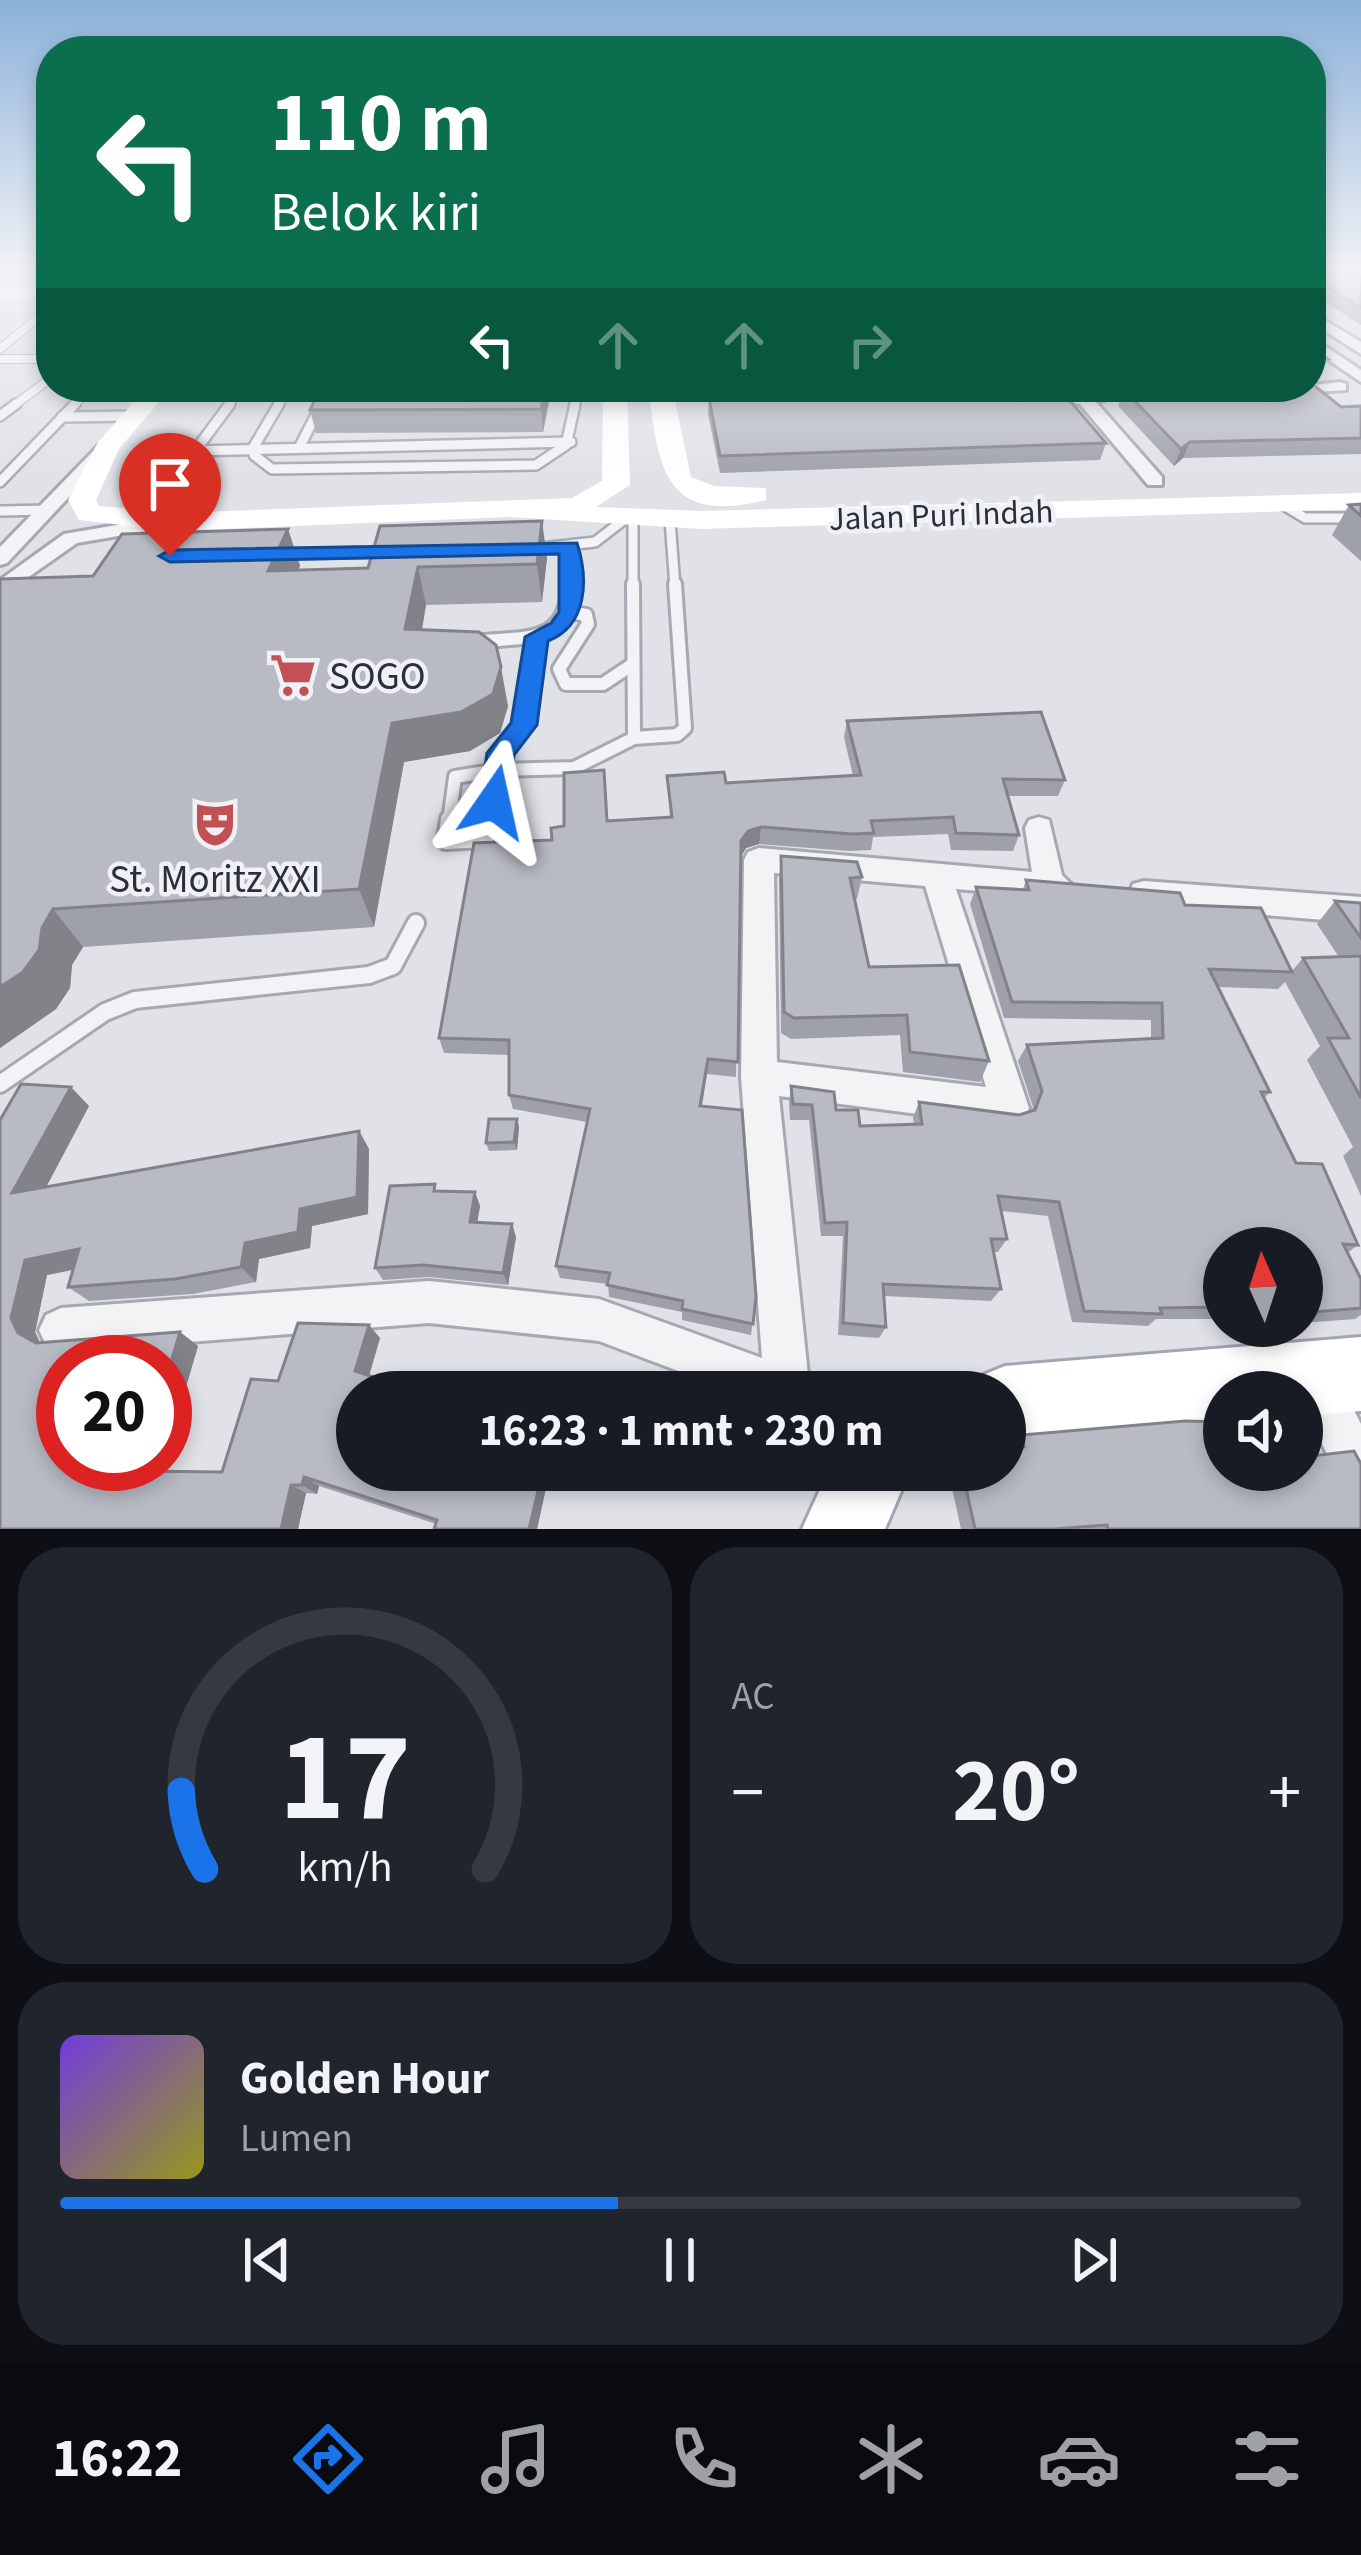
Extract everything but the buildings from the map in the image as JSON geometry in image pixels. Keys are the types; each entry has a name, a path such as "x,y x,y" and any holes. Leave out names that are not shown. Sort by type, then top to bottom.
{"main road":[{"path":"141,402 124,416 82,508 101,516 175,522 520,513 578,506 612,491 619,465 617,402"},
{"name":"Jalan Puri Indah","path":"662,402 672,466 680,482 694,490 733,495 1361,474"},
{"name":"Jalan Puri Indah","path":"520,513 670,520 1361,501"},
{"path":"1026,1402 1338,1377"},
{"path":"843,1529 861,1491"}],"street":[{"path":"1326,352 1361,377"},
{"path":"1326,387 1340,387"},
{"path":"1087,402 1155,481"},
{"path":"0,559 39,510 107,447"},
{"path":"0,590 71,538 175,522"},
{"path":"1040,828 1049,885"},
{"path":"789,1371 759,1077 759,860 1361,910"},
{"path":"759,1077 1011,1108 936,873"},
{"path":"61,1330 429,1302 599,1320 741,1371"},
{"path":"1338,1377 1361,1473"}],"lane":[{"path":"0,369 6,359"},
{"path":"0,416 36,389"},
{"path":"0,482 76,402"},
{"path":"231,402 195,451 571,442"},
{"path":"254,452 281,402"},
{"path":"299,448 322,402"},
{"path":"254,452 272,470 536,465 553,461 571,442 575,402"},
{"path":"62,417 124,416"},
{"path":"1282,504 1305,518 1361,518"},
{"path":"0,511 39,510"},
{"path":"629,520 634,738"},
{"path":"523,549 570,548 613,535 629,520"},
{"path":"536,637 524,725 504,746 498,770 490,833 446,841 455,777 498,770 574,768 634,738 677,735 686,724 670,520"},
{"path":"121,550 135,525"},
{"path":"483,641 536,637 559,628 570,612 570,548"},
{"path":"266,554 406,551"},
{"path":"570,612 586,615 590,623 587,634 563,658 559,669 566,683 588,688 613,683 634,664"},
{"path":"0,1084 105,1012 135,1000 381,971 406,950 416,923"}],"place":[{"name":"SOGO","path":"293,675"},
{"name":"St. Moritz XXI","path":"215,824"}],"route":[{"path":"170,556 570,548 570,612 559,628 536,637 524,725 500,753 494,802"}]}
